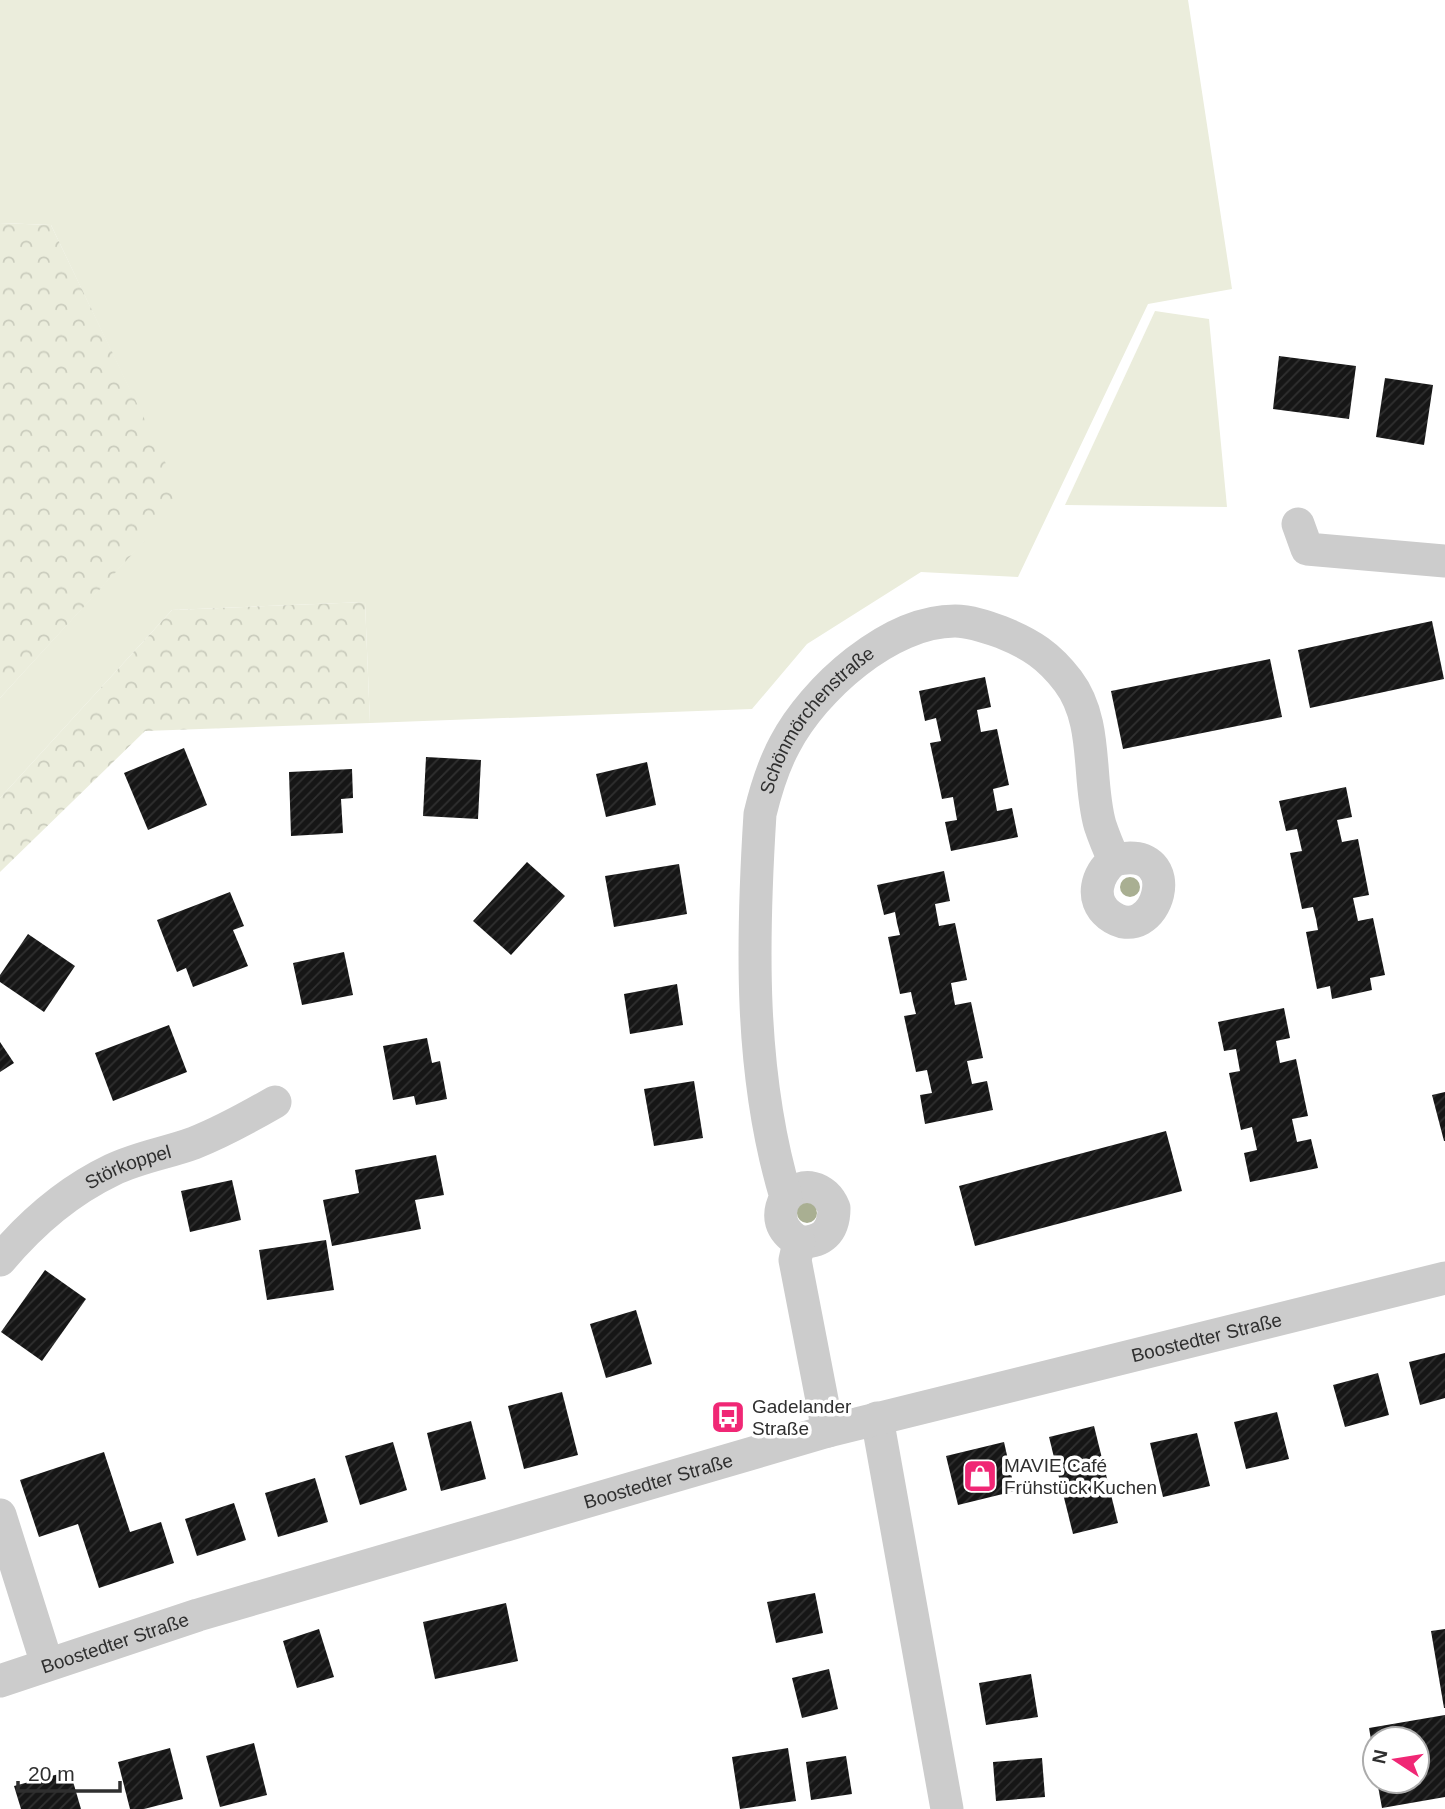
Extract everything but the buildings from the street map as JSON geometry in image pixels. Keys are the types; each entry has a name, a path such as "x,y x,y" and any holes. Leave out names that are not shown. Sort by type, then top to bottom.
{"street":[{"path":"1298,524 1307,549 1445,561"},
{"name":"Schönmörchenstraße","path":"799,1242 787,1235 779,1220 780,1209 786,1197 769,1143 757,1033 758,852 760,814 768,782 785,743 812,702 852,665 892,637 930,625 955,621 985,626 1026,642 1046,654 1070,684 1082,707 1100,824 1114,860"},
{"name":"Störkoppel","path":"0,1260 22,1234 85,1184 115,1169 191,1144 235,1125 275,1102"},
{"path":"786,1197 803,1187 815,1188 824,1192 834,1209 830,1231 822,1239 799,1242 795,1260 828,1431"},
{"name":"Boostedter Straße","path":"0,1681 338,1572 828,1431 1445,1278"},
{"path":"877,1418 947,1809"},
{"path":"0,1515 47,1664"}],"green space":[{"path":"0,0 1188,0 1232,289 1148,304 1018,577 921,572 807,644 752,709 370,723 365,602 172,610 0,798 0,698 182,499 51,225 0,223"},
{"path":"0,223 51,225 183,499 0,698"},
{"path":"1155,311 1209,319 1227,507 1065,505"},
{"path":"365,602 370,723 145,731 0,872 0,798 172,610"}],"place":[{"name":"Gadelander Straße","path":"728,1417"},
{"name":"MAVIE Café Frühstück Kuchen","path":"980,1476"}]}
